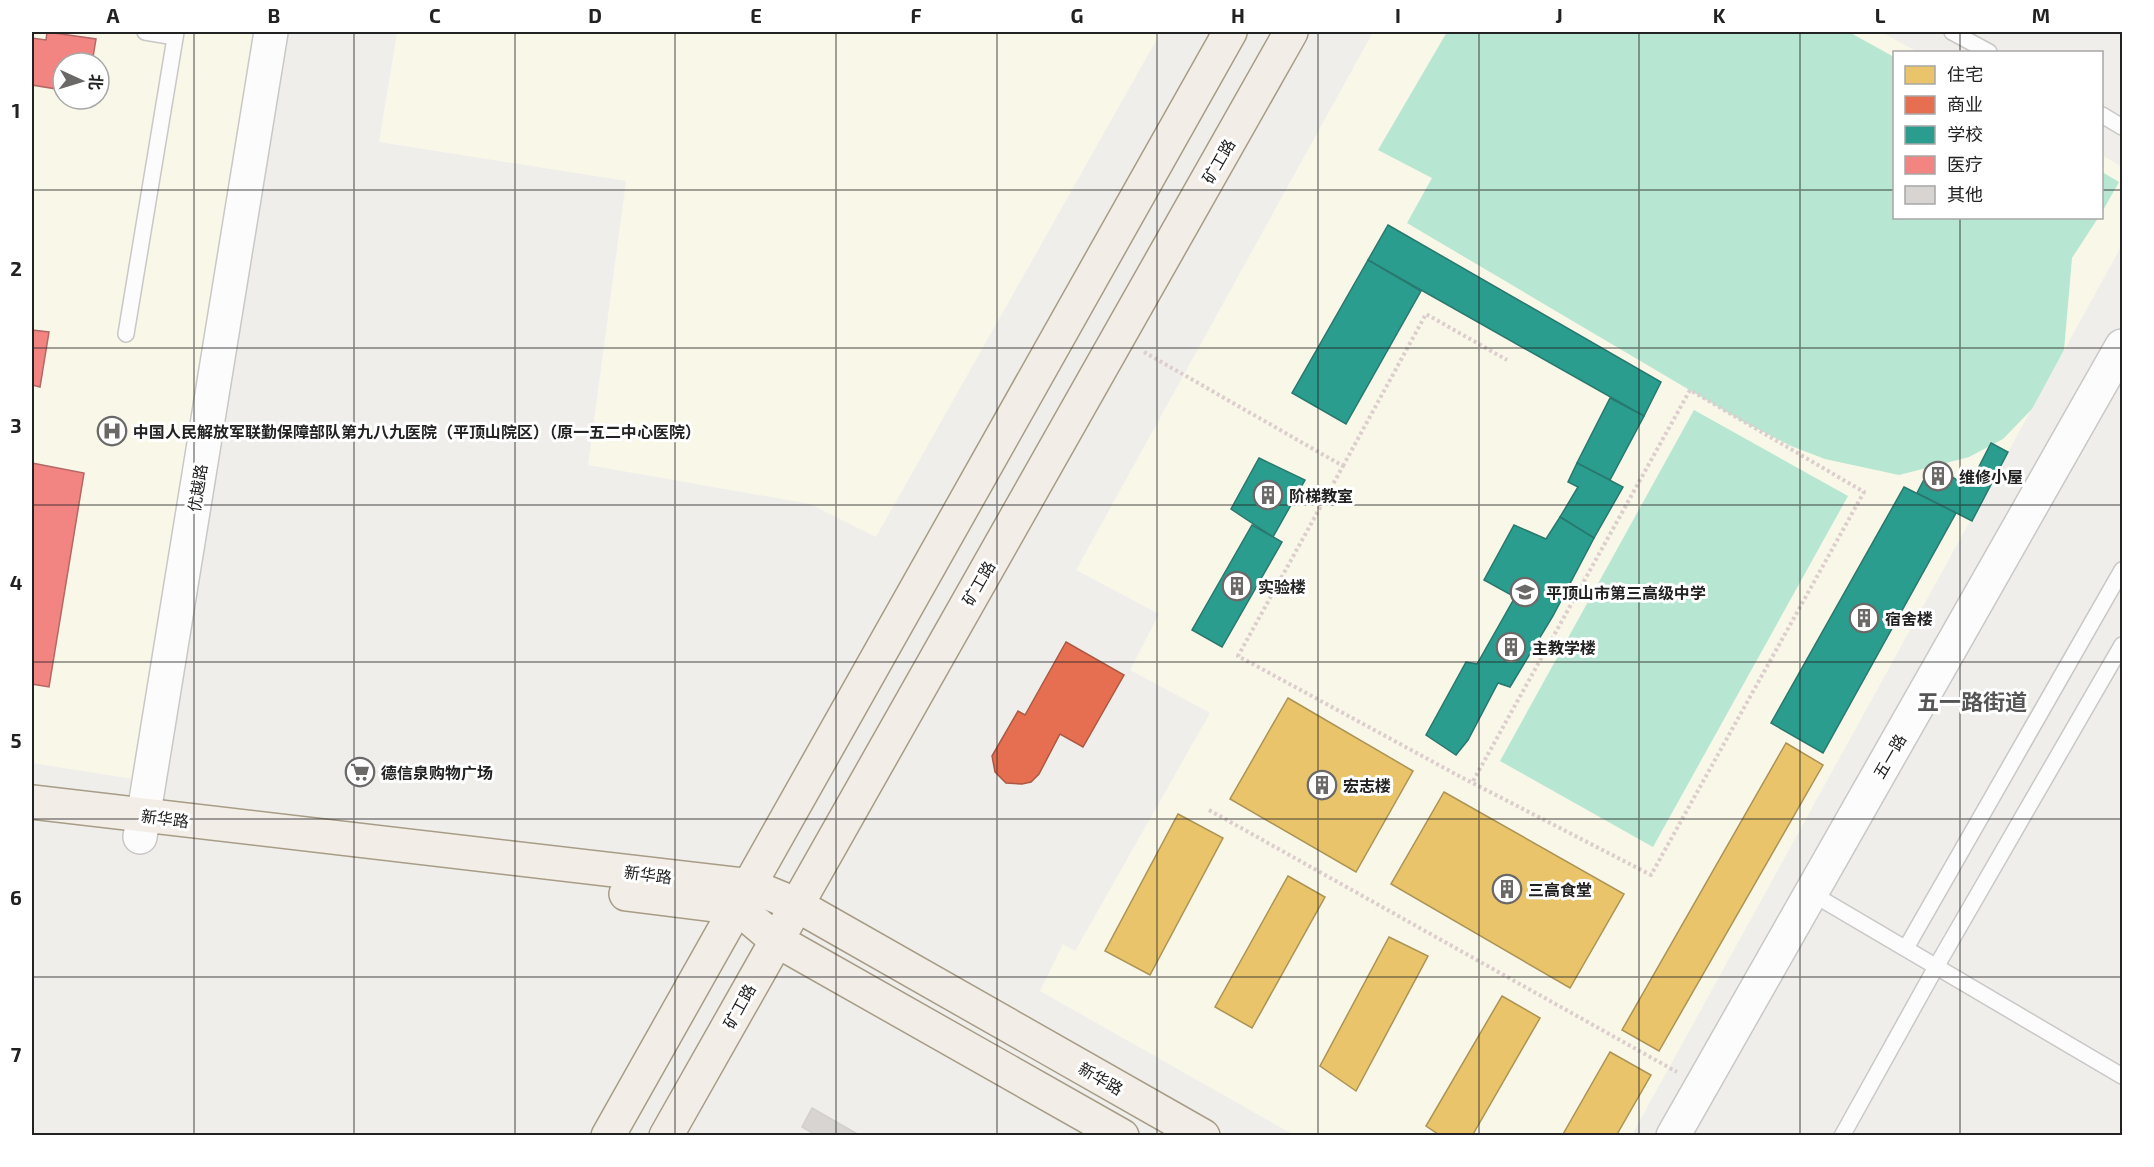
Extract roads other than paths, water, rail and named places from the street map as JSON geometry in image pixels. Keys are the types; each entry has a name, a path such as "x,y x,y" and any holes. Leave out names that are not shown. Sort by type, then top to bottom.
{"main road":[{"path":"608,1136 1230,32"},
{"name":"矿工路","path":"666,1136 795,904 1291,32"},
{"name":"新华路","path":"32,802 142,826"},
{"name":"新华路","path":"32,822 142,826 795,904 1203,1136"},
{"path":"744,897 776,940 1122,1136"}],"street":[{"name":"优越路","path":"142,826 271,32"},
{"name":"五一路","path":"1673,1136 2122,346"}],"lane":[{"path":"126,334 175,34 145,32"},
{"path":"1952,32 1987,51"},
{"path":"2103,117 2122,127"},
{"path":"1906,948 2122,570"},
{"path":"1842,1136 1936,967 2122,645"},
{"path":"1811,893 2122,1076"}],"place":[{"name":"中国人民解放军联勤保障部队第九八九医院（平顶山院区）（原一五二中心医院）","path":"112,431"},
{"name":"维修小屋","path":"1938,476"},
{"name":"阶梯教室","path":"1268,495"},
{"name":"实验楼","path":"1237,586"},
{"name":"平顶山市第三高级中学","path":"1525,592"},
{"name":"宿舍楼","path":"1864,618"},
{"name":"主教学楼","path":"1511,647"},
{"name":"德信泉购物广场","path":"360,772"},
{"name":"宏志楼","path":"1322,785"},
{"name":"三高食堂","path":"1507,889"}],"district":[{"name":"五一路街道","path":"1972,701"}]}
